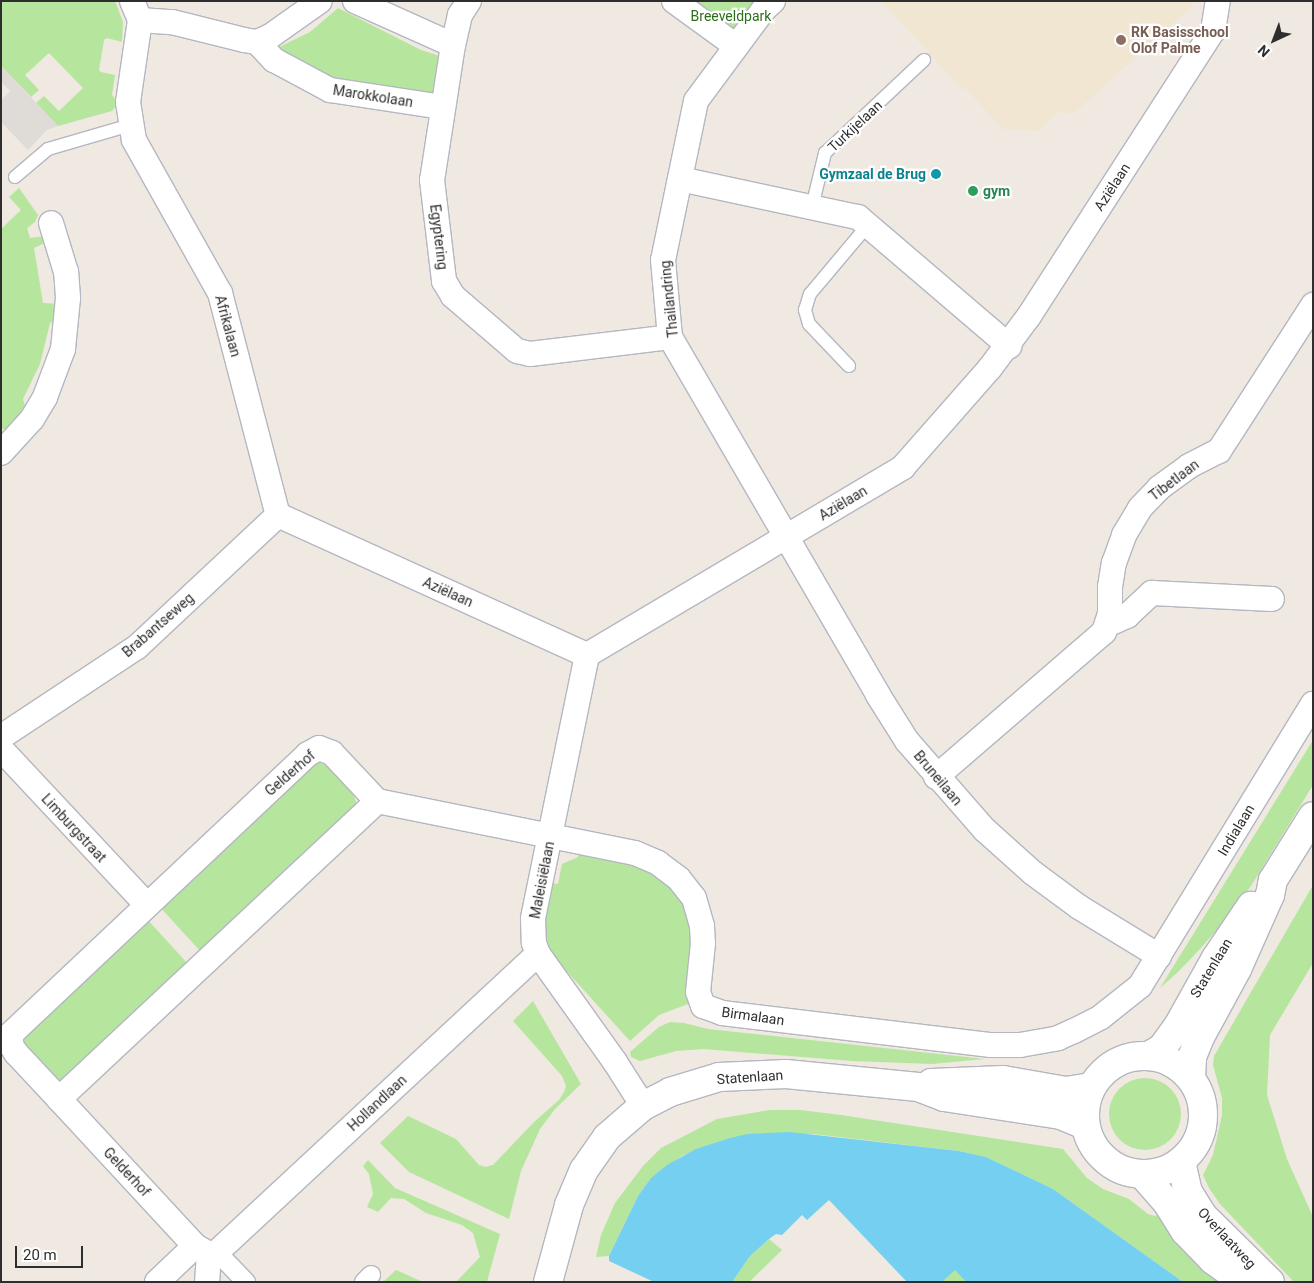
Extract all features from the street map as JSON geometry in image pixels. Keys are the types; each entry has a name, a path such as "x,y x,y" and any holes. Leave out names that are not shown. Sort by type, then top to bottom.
{"main road":[{"name":"Statenlaan","path":"1191,1078 1192,1057 1200,1037 1237,969 1270,895 1274,880 1313,816"},
{"name":"Statenlaan","path":"1150,1055 1168,1041 1234,931 1262,890 1274,880"},
{"path":"1150,1055 1165,1059 1179,1067 1191,1078 1200,1094 1203,1113 1201,1131 1194,1148 1181,1162 1163,1172 1143,1175 1123,1171 1105,1160 1091,1144 1084,1125 1084,1106 1090,1087 1101,1073 1115,1062 1132,1056 1150,1055"},
{"name":"Statenlaan","path":"548,1282 569,1205 584,1170 607,1137 643,1106 670,1092 719,1077 786,1074 918,1087 944,1097 1060,1115 1084,1125"},
{"name":"Statenlaan","path":"918,1087 936,1082 1003,1080 1066,1091 1090,1087"},
{"name":"Overlaatweg","path":"1181,1162 1188,1192 1203,1216 1270,1282"},
{"name":"Overlaatweg","path":"1143,1175 1163,1197 1185,1231 1213,1260 1243,1282"}],"street":[{"path":"136,11 172,22 257,42 269,37 320,1"},
{"path":"354,1 453,45"},
{"name":"Egyptering","path":"469,1 460,15 453,45 432,180 444,281 453,296 517,351 530,354 670,337"},
{"path":"674,1 736,46"},
{"name":"Thailandring","path":"773,1 764,9 696,101 663,260 670,337 786,536"},
{"name":"Aziëlaan","path":"278,515 587,655 903,467 1009,346 1213,31 1218,1"},
{"name":"Afrikalaan","path":"136,11 138,45 130,84 130,125 134,140 220,293 278,515"},
{"name":"Marokkolaan","path":"257,42 274,60 330,90 443,107"},
{"path":"680,179 858,217 1009,346"},
{"path":"1,453 32,419 56,373 63,349 68,298 66,272 51,223"},
{"name":"Tibetlaan","path":"1109,624 1114,563 1124,536 1140,508 1159,488 1189,466 1219,451 1313,305"},
{"name":"Brabantseweg","path":"1,737 137,648 278,515"},
{"name":"Bruneilaan","path":"786,536 878,695 907,741 936,776 985,830 1033,873 1079,907 1159,956"},
{"path":"936,776 1104,632 1109,624 1127,616 1152,593 1272,600"},
{"name":"Maleisiëlaan","path":"587,655 534,919 534,943 538,954 615,1062 643,1106"},
{"name":"Indialaan","path":"1159,956 1313,704"},
{"name":"Gelderhof","path":"201,1253 16,1053 11,1045 11,1034 301,760 319,748 332,753 377,801"},
{"name":"Limburgstraat","path":"1,750 146,905"},
{"path":"58,1098 377,801"},
{"name":"Birmalaan","path":"377,801 634,853 658,863 679,879 694,898 702,926 703,943 698,992 703,1006 722,1013 981,1044 1020,1045 1058,1038 1101,1017 1140,986 1159,956"},
{"name":"Hollandlaan","path":"157,1282 201,1253 538,954"},
{"path":"201,1253 207,1282"},
{"path":"201,1253 246,1282"}],"lane":[{"name":"Turkijelaan","path":"812,207 825,153 924,60"},
{"path":"15,177 48,149 130,125"},
{"path":"849,366 809,324 805,310 810,294 868,225"}],"shaded area":[{"path":"881,1 1193,1 1192,6 1073,114 1058,112 1039,131 1003,129 967,90 960,87"},
{"path":"1,66 58,126 47,130 28,150 1,122 1,100 10,91 1,82"}],"green space":[{"path":"1,1 115,1 123,22 122,42 107,38 104,40 99,70 115,75 112,95 115,99 115,107 112,111 58,126 36,103 44,96 59,111 83,88 49,53 25,75 39,90 31,97 1,66"},
{"name":"Breeveldpark","path":"684,1 766,1 733,32"},
{"path":"338,8 421,50 443,57 436,98 322,78 267,53 310,32"},
{"path":"19,188 38,215 35,222 27,228 30,238 45,236 49,241 34,248 43,303 60,304 60,313 50,323 40,364 23,399 25,406 7,429 1,429 1,229 21,210 9,197"},
{"path":"1313,740 1313,785 1251,886 1228,917 1200,949 1160,988"},
{"path":"317,762 328,766 353,793 357,805 202,953 159,906 312,763"},
{"path":"579,850 657,871 685,902 694,947 688,1004 659,1015 630,1041 551,954 542,932 551,883 558,884 562,864 578,857"},
{"path":"1313,885 1313,963 1270,1035 1267,1095 1287,1159 1313,1217 1313,1282 1294,1282 1220,1204 1203,1175 1213,1155 1222,1115 1222,1098 1213,1065 1214,1056"},
{"path":"146,918 189,965 61,1082 57,1081 23,1048 20,1038"},
{"path":"533,1001 581,1084 555,1109 540,1129 521,1171 509,1219 409,1172 380,1143 408,1116 456,1139 479,1165 485,1167 493,1165 534,1122 559,1100 566,1086 562,1076 513,1021"},
{"path":"670,1022 684,1023 708,1029 985,1059 932,1064 852,1061 703,1049 676,1051 640,1061 631,1057 630,1052 659,1027"},
{"path":"1152,1078 1171,1088 1179,1100 1181,1114 1179,1128 1171,1140 1159,1148 1138,1150 1119,1140 1111,1128 1109,1107 1119,1088 1131,1080"},
{"path":"770,1110 800,1110 841,1115 1063,1149 1087,1178 1103,1189 1129,1199 1148,1214 1155,1216 1163,1213 1231,1282 1183,1282 1053,1189 986,1157 959,1151 813,1134 730,1138 682,1156 651,1178 638,1196 609,1256 596,1257 601,1235 615,1203 643,1166 661,1148 717,1119"},
{"path":"368,1160 395,1188 500,1234 487,1282 456,1282 480,1257 473,1233 462,1225 426,1213 404,1199 391,1198 378,1212 367,1207 373,1194 369,1174 363,1166"},
{"path":"769,1239 782,1250 749,1282 732,1282 750,1256"},
{"path":"955,1269 966,1282 942,1282"},
{"path":"396,1270 423,1282 383,1282"}],"water":[{"path":"789,1132 959,1151 986,1157 1053,1189 1183,1282 966,1282 955,1270 942,1282 907,1282 829,1200 807,1220 802,1215 782,1235 776,1234 769,1239 750,1256 732,1282 654,1282 609,1261 609,1256 638,1196 651,1178 667,1165 696,1149 730,1138 748,1134"}],"place":[{"name":"RK Basisschool Olof Palme","path":"1121,40"},
{"name":"Gymzaal de Brug","path":"936,174"},
{"name":"gym","path":"973,191"}]}
